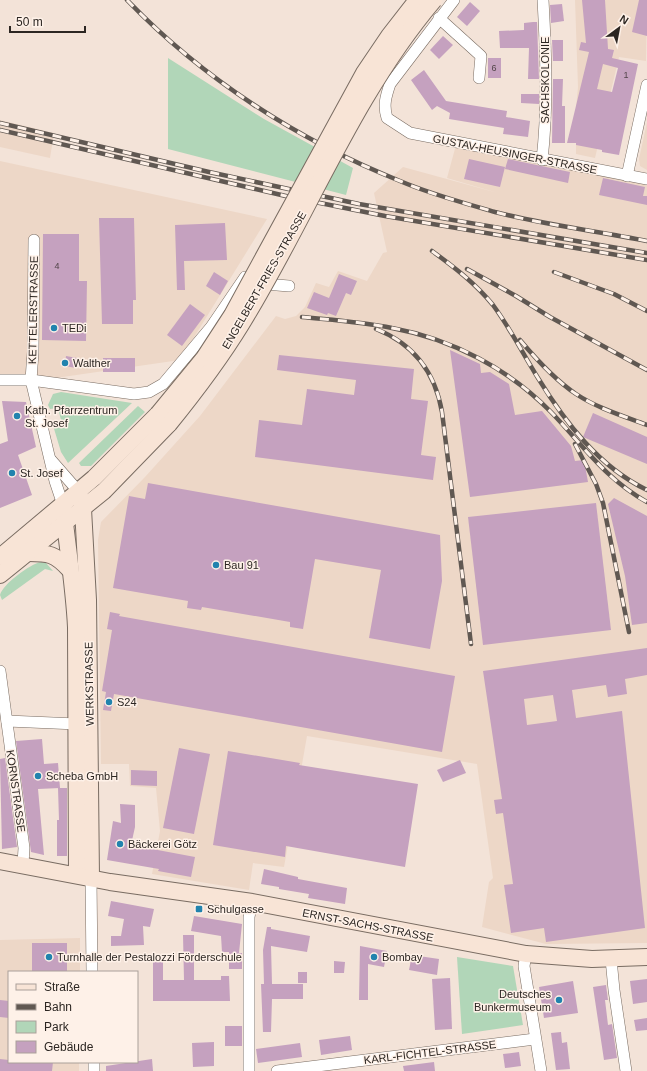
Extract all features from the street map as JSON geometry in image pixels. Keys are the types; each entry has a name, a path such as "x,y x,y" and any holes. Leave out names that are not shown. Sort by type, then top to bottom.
{"main road":[{"name":"ENGELBERT-FRIES-STRASSE","path":"0,576 83,509 127,470 164,419 232,315 364,73 389,36 417,0"},
{"name":"ENGELBERT-FRIES-STRASSE","path":"0,557 79,492 118,456 193,395 243,322 376,78 418,19 434,0"},
{"name":"WERKSTRASSE","path":"79,492 83,509 88,626 84,876"},
{"name":"WERKSTRASSE","path":"63,505 69,569 74,596 76,627 77,724 84,876"},
{"path":"29,553 53,555 59,558 69,569"},
{"name":"ERNST-SACHS-STRASSE","path":"0,861 84,876 252,902 526,954 567,958 611,959 647,957"}],"street":[{"path":"454,0 439,18 481,56 480,78"},
{"name":"SACHSKOLONIE","path":"542,160 545,138 546,54 543,0"},
{"name":"GUSTAV-HEUSINGER-STRASSE","path":"439,18 390,84 385,99 385,110 388,118 410,133 542,160 647,179"},
{"path":"627,176 647,85"},
{"name":"KETTELERSTRASSE","path":"34,240 33,352 31,380 55,481 63,505"},
{"path":"31,380 134,394 149,392 163,384 182,363 211,327 244,276 265,284 289,286"},
{"name":"KETTELERSTRASSE","path":"0,380 31,380"},
{"name":"KETTELERSTRASSE","path":"51,460 79,492"},
{"name":"KORNSTRASSE","path":"0,671 24,848 23,864"},
{"path":"7,721 77,724"},
{"path":"84,876 92,971"},
{"path":"249,1071 249,917 252,902"},
{"path":"526,954 524,966 541,1071"},
{"path":"611,959 626,1071"},
{"name":"KARL-FICHTEL-STRASSE","path":"277,1071 535,1039"}],"shaded area":[{"path":"575,0 647,0 646,61 619,57 595,158 576,154 576,108 578,87"},
{"path":"0,120 54,133 50,158 0,147"},
{"path":"647,122 647,170 640,166 639,159"},
{"path":"456,145 647,181 647,943 546,944 482,927 489,882 493,878 477,764 307,736 284,867 253,863 249,890 152,874 160,831 156,788 130,786 129,764 101,764 98,540 101,522 145,477 200,416 276,316 285,319 296,316 305,307 316,283 329,287 338,271 367,281 383,253 387,252 374,193 403,167 498,193 447,178"},
{"path":"0,161 267,219 180,360 28,382 0,383"},
{"path":"80,938 80,971 8,971 8,1063 79,1063 79,1071 0,1071 0,940"}],"green space":[{"path":"168,58 264,119 353,168 346,195 168,149"},
{"path":"61,392 132,403 68,463 61,452 52,422 61,420 58,408 50,409 48,405 53,394"},
{"path":"138,406 145,412 91,466 81,466 79,463"},
{"path":"41,562 46,563 53,571 45,569 2,600 0,595 11,580 30,566"},
{"path":"457,957 513,966 523,1025 462,1034"}],"building":[{"path":"582,0 605,0 608,49 614,50 612,58 638,64 619,155 576,145 576,143 567,143 589,52 579,50 581,42 586,43","holes":["603,64 618,68 612,92 597,89"]},
{"path":"639,0 647,0 647,36 632,32"},
{"path":"470,2 480,11 467,26 457,17"},
{"path":"562,4 564,21 551,23 550,5"},
{"path":"537,22 539,79 528,79 529,48 500,48 499,31 524,30 524,23"},
{"path":"443,36 453,45 439,59 430,50"},
{"path":"552,40 563,40 563,61 553,61"},
{"path":"488,58 501,58 501,78 488,78"},
{"path":"424,70 446,101 507,111 506,117 530,121 528,137 503,134 504,128 449,119 450,113 437,106 432,110 411,80"},
{"path":"553,79 563,79 562,106 565,106 565,143 552,143"},
{"path":"521,94 539,94 539,104 521,103"},
{"path":"469,159 505,167 500,187 464,179"},
{"path":"508,159 570,172 568,183 505,169"},
{"path":"603,178 645,187 643,196 647,196 647,205 599,195"},
{"path":"99,218 134,218 136,300 133,300 133,324 102,324"},
{"path":"225,223 227,260 184,261 185,290 177,290 175,225"},
{"path":"43,234 79,234 79,281 87,281 86,341 42,340"},
{"path":"214,272 228,281 220,295 206,286"},
{"path":"339,274 357,281 351,295 346,293 336,316 328,313 327,315 307,308 314,292 329,298"},
{"path":"190,304 205,315 182,346 167,335"},
{"path":"450,350 480,364 481,373 490,372 509,384 515,415 542,411 571,446 575,461 584,460 588,482 470,497"},
{"path":"279,355 414,369 411,399 428,401 421,455 436,457 433,480 255,457 259,420 302,425 307,389 354,395 356,380 277,370"},
{"path":"66,356 77,358 76,368 65,366"},
{"path":"103,358 135,358 135,372 103,372"},
{"path":"2,401 26,402 36,447 18,455 32,495 0,508 0,444 8,441"},
{"path":"593,413 647,437 647,464 583,437"},
{"name":"Bau 91","path":"148,483 440,535 442,581 430,649 369,638 381,570 315,559 303,629 290,627 290,622 202,607 201,610 187,608 188,601 113,588 129,496 145,499"},
{"path":"614,498 647,516 647,623 632,625 625,576 608,504"},
{"path":"596,503 611,630 483,645 468,517"},
{"path":"110,612 120,614 119,616 455,676 442,752 114,694 111,711 103,710 106,692 102,691 112,630 107,629"},
{"path":"647,648 647,675 625,679 627,694 608,697 606,685 572,690 576,718 622,711 645,928 546,942 544,928 511,933 504,885 513,884 503,813 496,814 494,800 502,799 483,671","holes":["553,695 557,721 527,725 524,699"]},
{"name":"Scheba GmbH","path":"42,739 44,764 58,763 60,788 38,789 44,855 31,852 16,741"},
{"path":"179,748 210,754 194,834 163,828"},
{"path":"228,751 300,763 299,765 418,784 405,867 286,846 285,857 213,845"},
{"path":"5,758 17,847 2,849 0,759"},
{"path":"460,760 466,773 443,782 437,770"},
{"path":"131,770 157,771 157,786 131,785"},
{"path":"58,788 67,788 67,856 57,856 57,820 59,820"},
{"path":"120,804 135,805 135,827 131,845 195,857 191,877 158,871 159,869 107,860 113,821 121,823"},
{"path":"264,869 298,877 298,879 347,888 345,904 308,898 309,894 279,889 279,887 261,884"},
{"path":"111,901 154,909 150,927 143,926 144,945 111,946 111,936 121,936 124,919 108,916"},
{"path":"194,916 242,924 239,953 242,953 242,969 229,969 229,952 222,952 221,936 191,931"},
{"path":"267,927 310,936 307,952 271,946 272,984 303,984 303,999 272,999 271,1032 263,1032 261,984 264,984 263,950"},
{"path":"183,935 194,935 194,980 221,980 221,976 229,976 230,1001 153,1001 153,962 163,962 163,980 184,980"},
{"name":"Turnhalle der Pestalozzi Förderschule","path":"32,943 67,943 67,971 32,971"},
{"path":"360,946 387,951 384,967 368,964 368,1000 359,1000"},
{"path":"412,955 439,959 437,975 409,970"},
{"path":"334,961 345,962 344,973 334,973"},
{"path":"298,972 307,972 307,983 298,983"},
{"path":"450,978 452,1029 435,1030 432,979"},
{"path":"647,979 647,1002 633,1004 630,981"},
{"name":"Deutsches Bunkermuseum","path":"573,981 578,1013 544,1018 539,987"},
{"path":"606,985 608,1000 605,1000 608,1025 612,1024 617,1058 604,1060 593,987"},
{"path":"0,1000 8,1001 8,1018 0,1017"},
{"path":"647,1018 647,1030 636,1031 634,1020"},
{"path":"225,1026 242,1026 242,1046 225,1046"},
{"path":"561,1032 562,1043 567,1042 570,1069 556,1070 551,1033"},
{"path":"350,1036 352,1050 321,1055 319,1040"},
{"path":"214,1042 214,1066 193,1067 192,1043"},
{"path":"300,1043 302,1057 258,1063 256,1049"},
{"path":"519,1052 521,1066 505,1068 503,1054"},
{"path":"0,1059 8,1060 8,1063 53,1063 52,1071 0,1071"},
{"path":"152,1059 153,1071 106,1071 106,1066 138,1063 138,1061"},
{"path":"434,1062 435,1071 404,1071 403,1066"}],"railway":[{"path":"127,0 156,29 187,56 254,105 289,127 362,165 423,190 495,212 514,217 647,241"},
{"path":"0,123 209,172 359,204 647,253"},
{"path":"0,130 290,197 385,216 647,260"},
{"path":"432,251 472,282 493,305 548,395 585,442 614,469 647,490"},
{"path":"467,269 550,317 647,370"},
{"path":"554,272 614,294 647,311"},
{"path":"302,317 370,324 414,333 458,348 478,358 498,369 535,396 595,461 619,483 647,502"},
{"path":"376,329 389,335 412,351 428,372 439,398 471,644"},
{"path":"520,340 553,376 576,394 601,408 647,425"},
{"path":"575,444 596,484 603,503 629,632"}],"place":[{"name":"TEDi","path":"54,328"},
{"name":"Walther","path":"65,363"},
{"name":"Kath. Pfarrzentrum St. Josef","path":"17,416"},
{"name":"St. Josef","path":"12,473"},
{"name":"Bau 91","path":"216,565"},
{"name":"S24","path":"109,702"},
{"name":"Scheba GmbH","path":"38,776"},
{"name":"Bäckerei Götz","path":"120,844"},
{"name":"Schulgasse","path":"199,909"},
{"name":"Turnhalle der Pestalozzi Förderschule","path":"49,957"},
{"name":"Bombay","path":"374,957"},
{"name":"Deutsches Bunkermuseum","path":"559,1000"}]}
